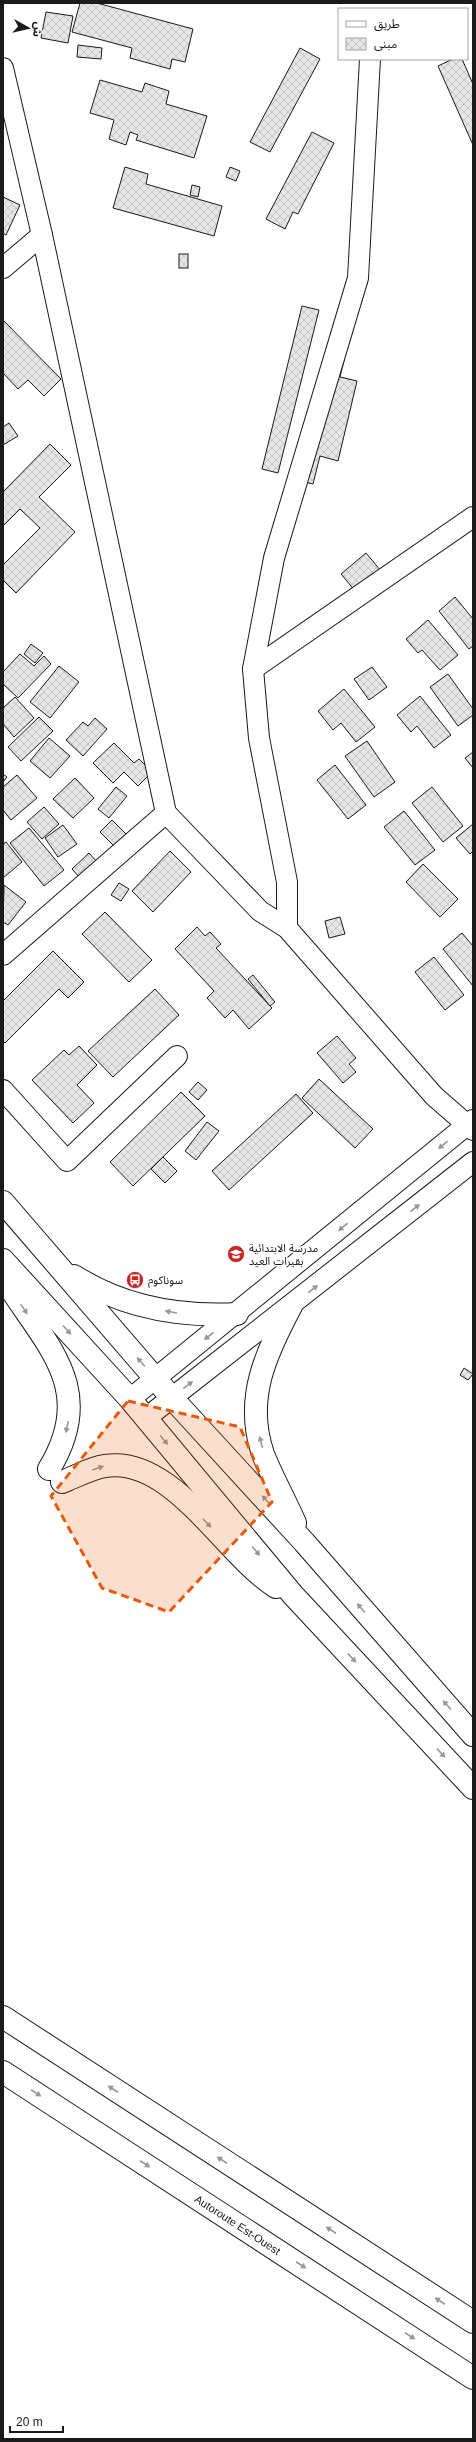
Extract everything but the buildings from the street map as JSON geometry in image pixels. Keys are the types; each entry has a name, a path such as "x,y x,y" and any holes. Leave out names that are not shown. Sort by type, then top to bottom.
{"highway":[{"path":"3,1202 172,1398 304,1542 473,1735"},
{"path":"3,1260 130,1399 293,1595 473,1788"},
{"path":"58,1265 85,1283 144,1307 174,1313 206,1316 237,1314"},
{"path":"3,1276 59,1362 68,1390 69,1421 55,1475 104,1466 128,1466 152,1474 175,1489 251,1569 269,1582 293,1595"},
{"path":"291,1306 266,1356 257,1394 256,1414 263,1453 304,1542"},
{"path":"3,2017 473,2322"},
{"name":"Autoroute Est-Ouest","path":"3,2072 473,2378"}],"street":[{"path":"287,928 287,882 259,738 253,669 274,558 358,278 370,60"},
{"path":"3,68 42,235 166,813 260,911 287,928 434,1096 471,1125 130,1399"},
{"path":"3,268 42,235"},
{"path":"253,669 473,516"},
{"path":"3,955 166,813"},
{"path":"3,1090 68,1161 177,1056"},
{"path":"146,1418 473,1162"}],"highlighted area":[{"path":"128,1401 240,1427 272,1502 169,1612 102,1588 51,1496"}],"place":[{"name":"مدرسة الابتدائية بقيرات العيد","path":"236,1254"},
{"name":"سوناكوم","path":"135,1280"}]}
